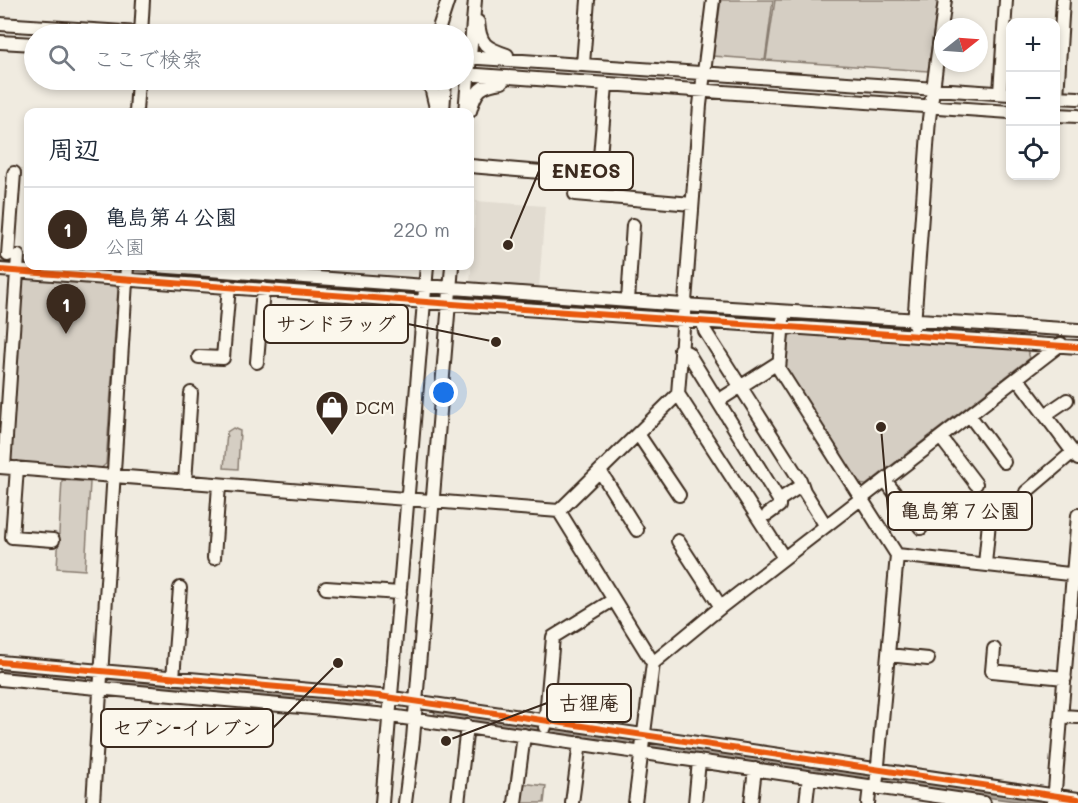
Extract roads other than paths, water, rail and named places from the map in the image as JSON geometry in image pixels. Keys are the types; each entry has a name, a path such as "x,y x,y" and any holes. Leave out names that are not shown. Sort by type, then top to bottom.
{"street":[{"path":"142,24 143,0"},
{"path":"441,24 449,0"},
{"path":"448,24 449,0"},
{"path":"472,24 476,0"},
{"path":"476,0 480,35 485,46 525,60"},
{"path":"583,64 588,0"},
{"path":"713,0 692,204 678,394 784,558"},
{"path":"914,327 932,89 945,0"},
{"path":"474,57 1005,93 1006,0"},
{"path":"1058,72 1063,0"},
{"path":"0,24 24,26"},
{"path":"0,42 24,43"},
{"path":"474,75 1006,112"},
{"path":"469,108 478,90 489,84 524,78"},
{"path":"599,169 606,85"},
{"path":"136,108 137,90"},
{"path":"432,90 435,108"},
{"path":"442,108 444,90"},
{"path":"466,90 467,108"},
{"path":"1060,97 1078,98"},
{"path":"1060,115 1078,116"},
{"path":"474,166 565,174"},
{"path":"14,173 15,261 2,467 559,511 678,394"},
{"path":"575,194 692,204"},
{"path":"628,300 633,225"},
{"path":"0,270 15,261"},
{"path":"98,270 229,286 449,304 683,312 914,327 1078,330"},
{"path":"272,270 331,272 425,285 628,300 683,312 703,322 783,318"},
{"path":"382,803 427,270"},
{"path":"405,803 416,701 452,270"},
{"path":"93,803 126,273"},
{"path":"199,357 223,358 229,286"},
{"path":"257,362 263,289"},
{"path":"783,318 779,369 897,555 875,780 868,803"},
{"path":"703,322 705,331 826,526"},
{"path":"914,327 1078,347"},
{"path":"653,663 720,607 1018,379 1078,330"},
{"path":"680,349 688,353 779,500 779,506 768,514"},
{"path":"718,400 779,362"},
{"path":"1018,379 1075,456 1026,492"},
{"path":"185,482 191,393"},
{"path":"1045,415 1067,400"},
{"path":"970,416 1004,462"},
{"path":"638,434 679,495"},
{"path":"941,438 976,484"},
{"path":"17,468 12,537 53,540"},
{"path":"600,471 637,530"},
{"path":"885,480 921,528"},
{"path":"214,558 219,485"},
{"path":"779,500 802,485"},
{"path":"559,511 653,663 635,803"},
{"path":"1055,799 1076,574 1078,515"},
{"path":"985,564 989,522"},
{"path":"678,541 720,607"},
{"path":"897,555 1076,574"},
{"path":"172,678 180,588"},
{"path":"326,588 400,593"},
{"path":"544,729 553,637 613,600"},
{"path":"994,649 992,671 1065,678"},
{"path":"888,655 928,659"},
{"path":"0,662 100,680 389,715 524,735 544,729 580,743 642,743 699,760 762,763 809,777 875,780 940,800 984,803"},
{"path":"0,679 172,678 391,698 416,701 544,729 875,780 1055,799 1078,799"},
{"path":"1062,716 1078,717"},
{"path":"458,803 467,726"},
{"path":"516,803 524,735"},
{"path":"572,803 580,743"},
{"path":"695,803 699,760"},
{"path":"751,803 762,763"},
{"path":"806,803 809,777"}],"place":[{"name":"ENEOS","path":"508,245"},
{"name":"亀島第４公園","path":"66,334"},
{"name":"サンドラッグ","path":"496,342"},
{"name":"亀島第７公園","path":"881,427"},
{"name":"DCM","path":"332,436"},
{"name":"セブン-イレブン","path":"338,663"},
{"name":"古狸庵","path":"446,741"}]}
